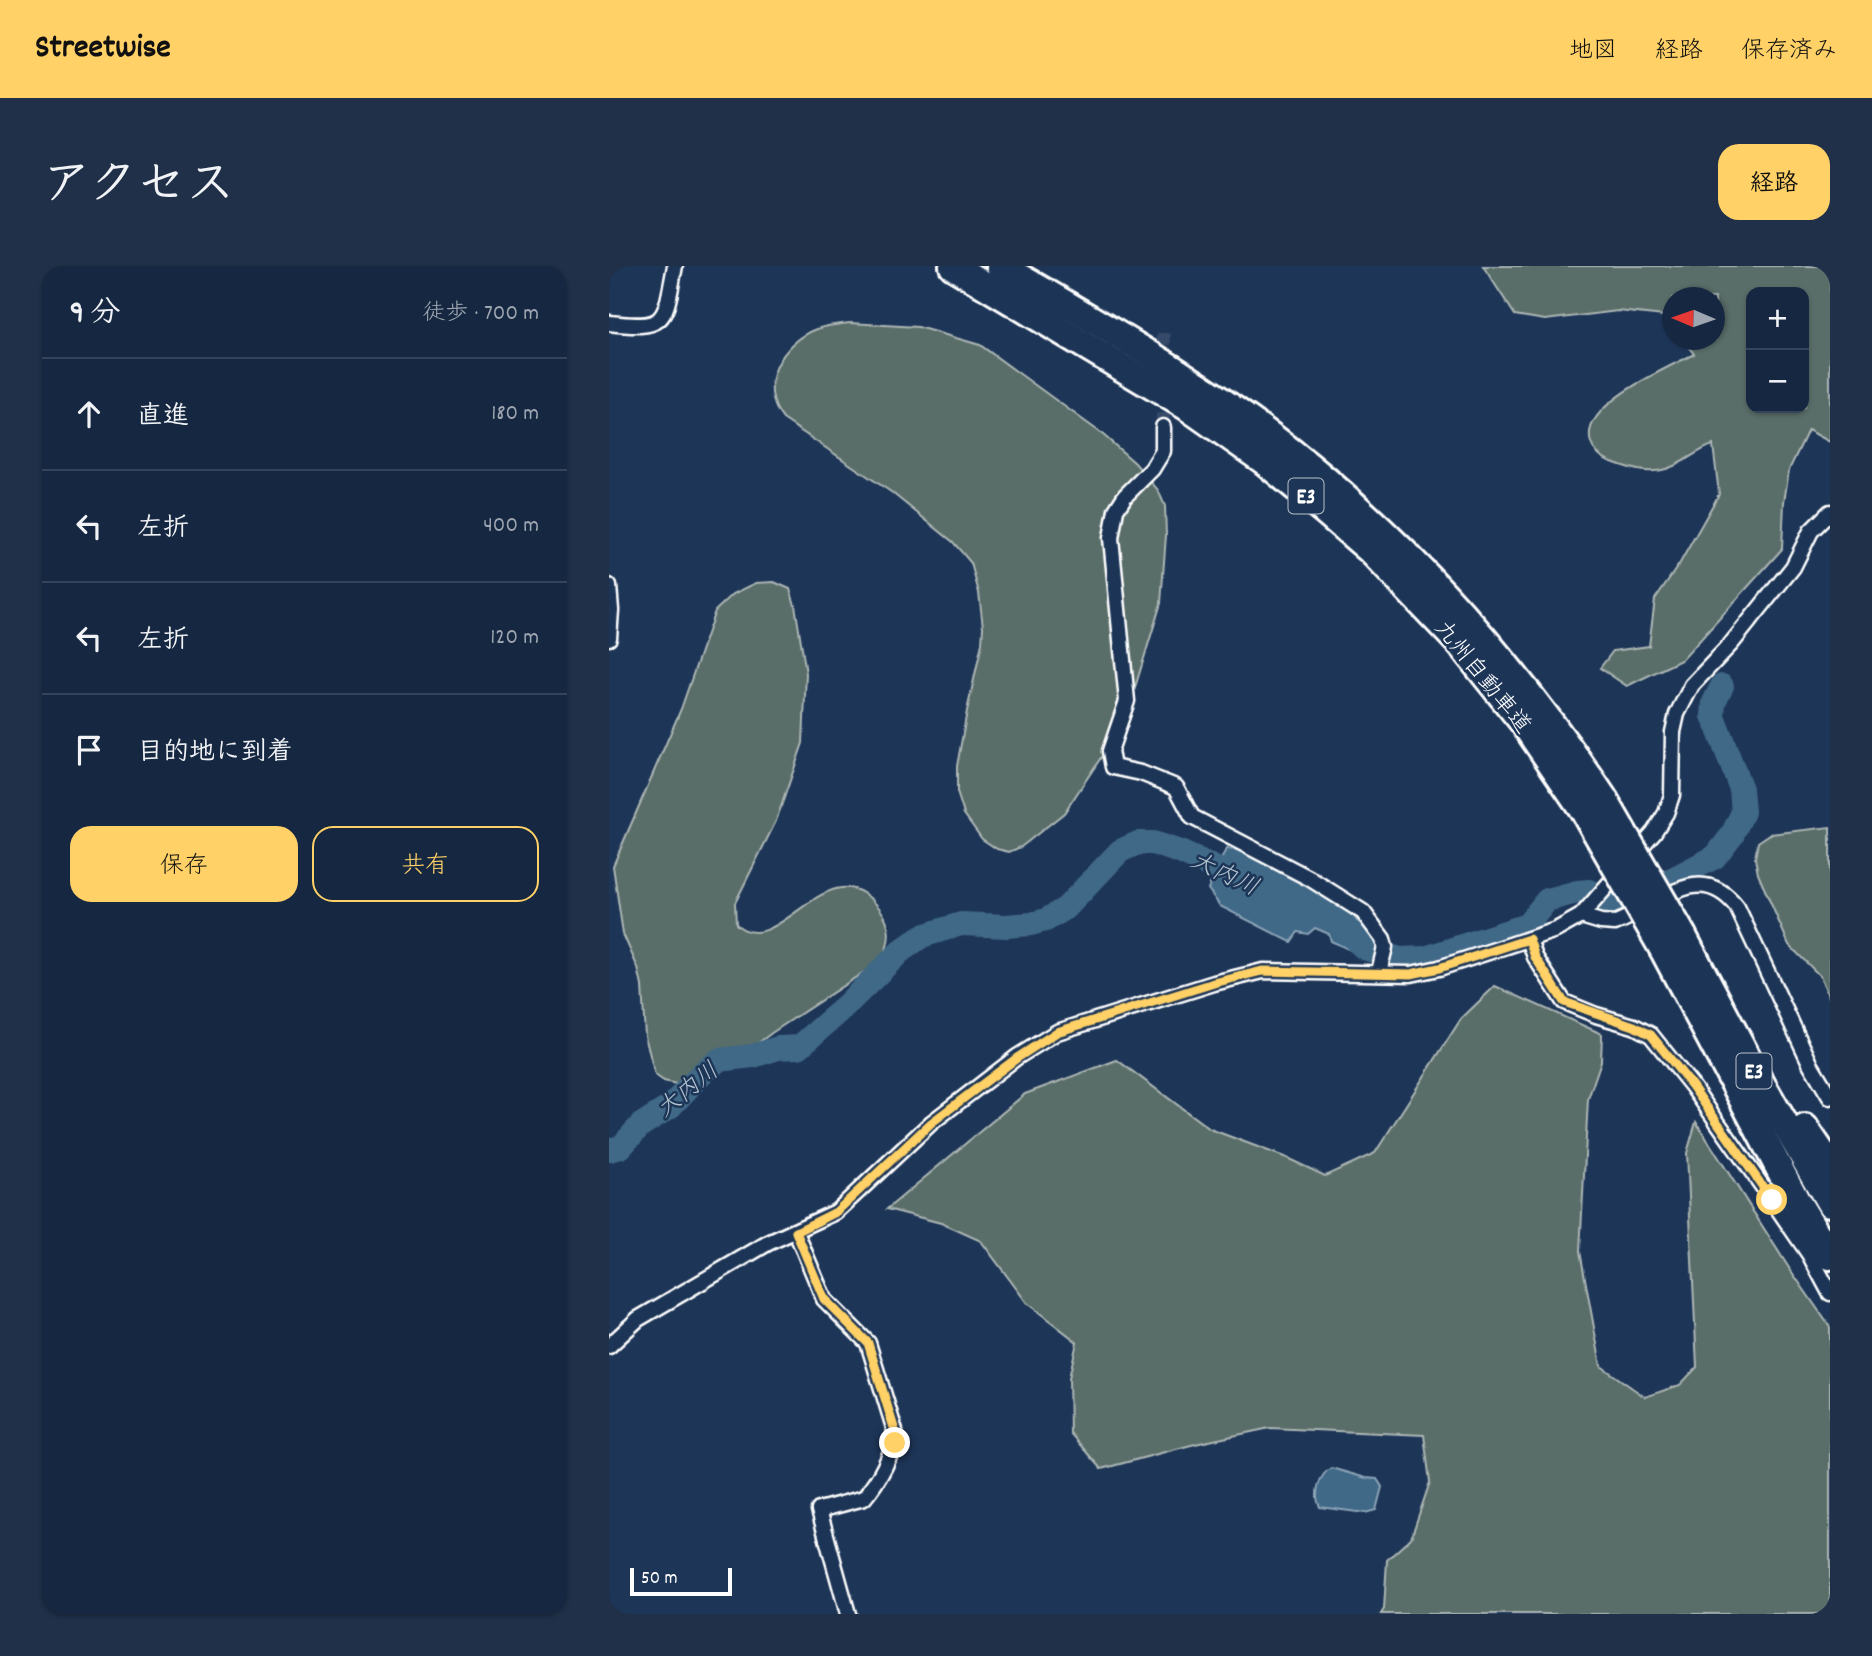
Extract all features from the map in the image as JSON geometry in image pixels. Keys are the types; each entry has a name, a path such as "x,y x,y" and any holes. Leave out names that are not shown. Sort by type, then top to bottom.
{"highway":[{"name":"九州自動車道","path":"953,266 1186,406 1263,460 1336,521 1406,586 1461,645 1594,805"},
{"name":"九州自動車道","path":"1000,266 1197,385 1262,430 1335,488 1388,536 1476,627 1551,721 1594,805 1673,942 1758,1130 1830,1256"},
{"name":"九州自動車道","path":"1673,942 1699,965 1758,1078 1830,1203"},
{"path":"1699,965 1830,1165"}],"street":[{"path":"609,323 638,326 649,325 660,319 675,266"},
{"path":"1163,427 1163,451 1152,469 1125,496 1117,510 1111,538 1127,701 1110,751 1113,767 1141,773 1176,787 1192,817 1309,878 1363,912 1383,939 1385,947 1379,972"},
{"path":"609,1346 638,1319 768,1243 836,1212 931,1123 1017,1058 1057,1032 1214,983 1262,971 1411,974 1439,968 1556,930 1581,916 1654,832 1666,813 1672,795 1677,714 1692,685 1731,644 1793,567 1811,531 1830,512"},
{"path":"609,586 609,638"},
{"path":"1581,916 1615,923 1691,886 1710,886 1723,892 1737,907 1811,1065 1830,1097"},
{"path":"1529,939 1535,957 1564,1002 1634,1026 1651,1035 1692,1086 1772,1200 1809,1254 1830,1293"},
{"path":"796,1232 824,1299 868,1343 895,1431 895,1443 881,1473 864,1498 819,1510 848,1614"}],"green space":[{"path":"1483,266 1830,266 1830,442 1808,430 1789,470 1784,502 1782,549 1683,659 1627,686 1600,668 1613,651 1649,646 1655,599 1680,563 1719,494 1713,445 1672,467 1659,471 1644,471 1616,464 1600,456 1591,443 1591,429 1598,415 1611,402 1647,378 1694,354 1691,350 1725,350 1725,287 1662,287 1662,316 1618,311 1545,320 1515,315"},
{"path":"850,323 918,327 980,345 1101,433 1135,463 1158,490 1165,506 1166,535 1161,603 1124,723 1064,813 1021,847 1009,852 997,849 982,839 964,814 957,792 957,766 983,627 979,593 971,563 953,542 891,492 783,419 775,406 773,379 777,366 793,344 817,329"},
{"path":"774,582 790,589 795,605 806,673 803,743 776,821 735,903 736,924 752,932 769,929 823,894 842,888 861,891 880,909 887,922 887,947 882,960 773,1032 703,1084 684,1086 664,1081 655,1075 645,1036 642,986 638,968 623,934 613,866 681,709 715,611 733,594 756,583"},
{"path":"1830,827 1830,999 1820,976 1789,945 1758,874 1755,858 1758,842 1770,834"},
{"path":"1495,986 1602,1034 1601,1061 1588,1099 1580,1251 1601,1366 1645,1397 1680,1385 1697,1367 1687,1153 1696,1122 1830,1327 1830,1614 1381,1614 1384,1609 1387,1560 1411,1538 1430,1482 1424,1435 1270,1428 1195,1444 1101,1469 1070,1433 1069,1378 1077,1342 1027,1303 981,1241 941,1223 887,1209 1025,1094 1117,1060 1210,1129 1287,1158 1325,1176 1375,1153 1461,1019"}],"water":[{"path":"1226,849 1249,851 1342,901 1357,921 1371,928 1376,935 1367,945 1363,956 1331,941 1329,934 1315,928 1308,934 1298,932 1291,942 1220,906 1208,889"},
{"path":"1331,1468 1377,1479 1382,1487 1376,1510 1365,1513 1320,1507 1318,1485 1323,1475"}],"waterway":[{"name":"大内川","path":"1340,926 1364,948 1400,959 1425,958 1527,925 1547,900 1589,891 1605,902 1624,904 1715,857 1732,835 1743,812 1741,789 1713,716 1714,702 1722,686"},
{"name":"大内川","path":"609,1150 621,1147 641,1125 671,1106 701,1074 719,1060 753,1056 778,1048 799,1047 901,951 922,936 961,924 1006,926 1046,920 1066,908 1120,851 1138,843 1153,843 1180,852 1247,883"}],"tunnel":[{"path":"1163,366 1164,333"},
{"path":"1163,390 1163,427"}],"route":[{"path":"895,1443 895,1431 868,1343 861,1333 824,1299 796,1232 836,1212 931,1123 1017,1058 1057,1032 1214,983 1262,971 1411,974 1439,968 1529,939 1535,957 1564,1002 1634,1026 1651,1035 1692,1086 1772,1200"}]}
